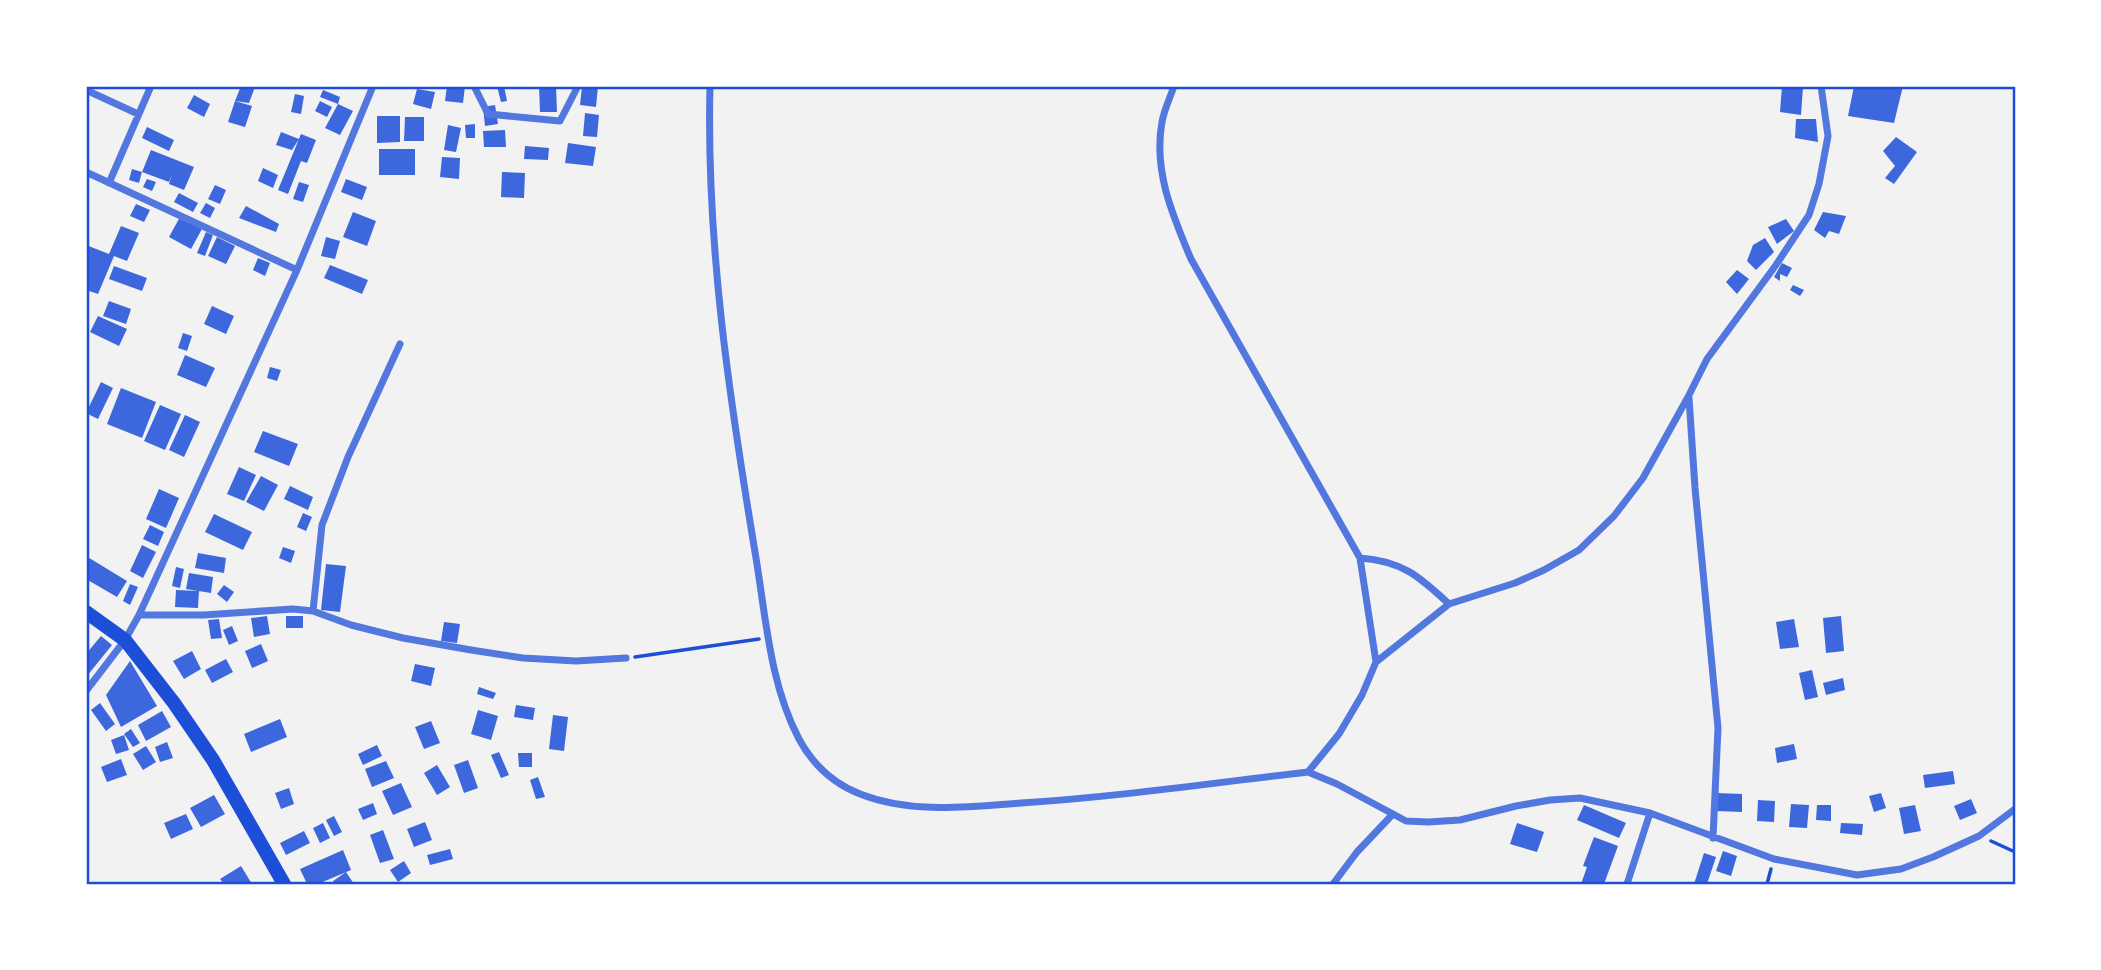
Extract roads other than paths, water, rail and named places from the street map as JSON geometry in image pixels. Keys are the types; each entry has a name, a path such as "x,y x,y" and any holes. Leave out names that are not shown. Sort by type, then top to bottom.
{"main road":[{"path":"86,612 125,640 174,703 214,760 284,884"}],"street":[{"path":"109,183 151,86"},
{"path":"86,691 125,640 139,615 297,271 373,86"},
{"path":"474,86 488,114 560,121 578,86"},
{"path":"710,86 716,280 724,352 769,638 784,704 798,738 813,763 832,780 859,794 897,805 937,808 1076,800 1308,772 1337,784 1406,821 1461,820 1516,806 1550,800 1580,799 1650,813 1774,859 1857,875 1901,869 1933,857 1979,836 2015,809"},
{"path":"1174,86 1162,123 1160,164 1169,208 1205,284 1360,558 1376,662"},
{"path":"1308,772 1339,734 1362,695 1376,662 1449,604 1516,583 1578,550 1614,516 1643,478 1707,359 1809,215 1819,184 1828,136 1821,86"},
{"path":"86,90 138,114"},
{"path":"86,172 297,271"},
{"path":"313,611 322,525 353,445 400,344"},
{"path":"1688,397 1718,728 1713,838"},
{"path":"1360,558 1377,559 1402,566 1423,579 1449,604"},
{"path":"139,615 204,615 267,609 313,611 351,625 403,638 471,650 550,659 626,658"},
{"path":"1627,884 1650,813"},
{"path":"1333,884 1357,852 1393,814"}]}
